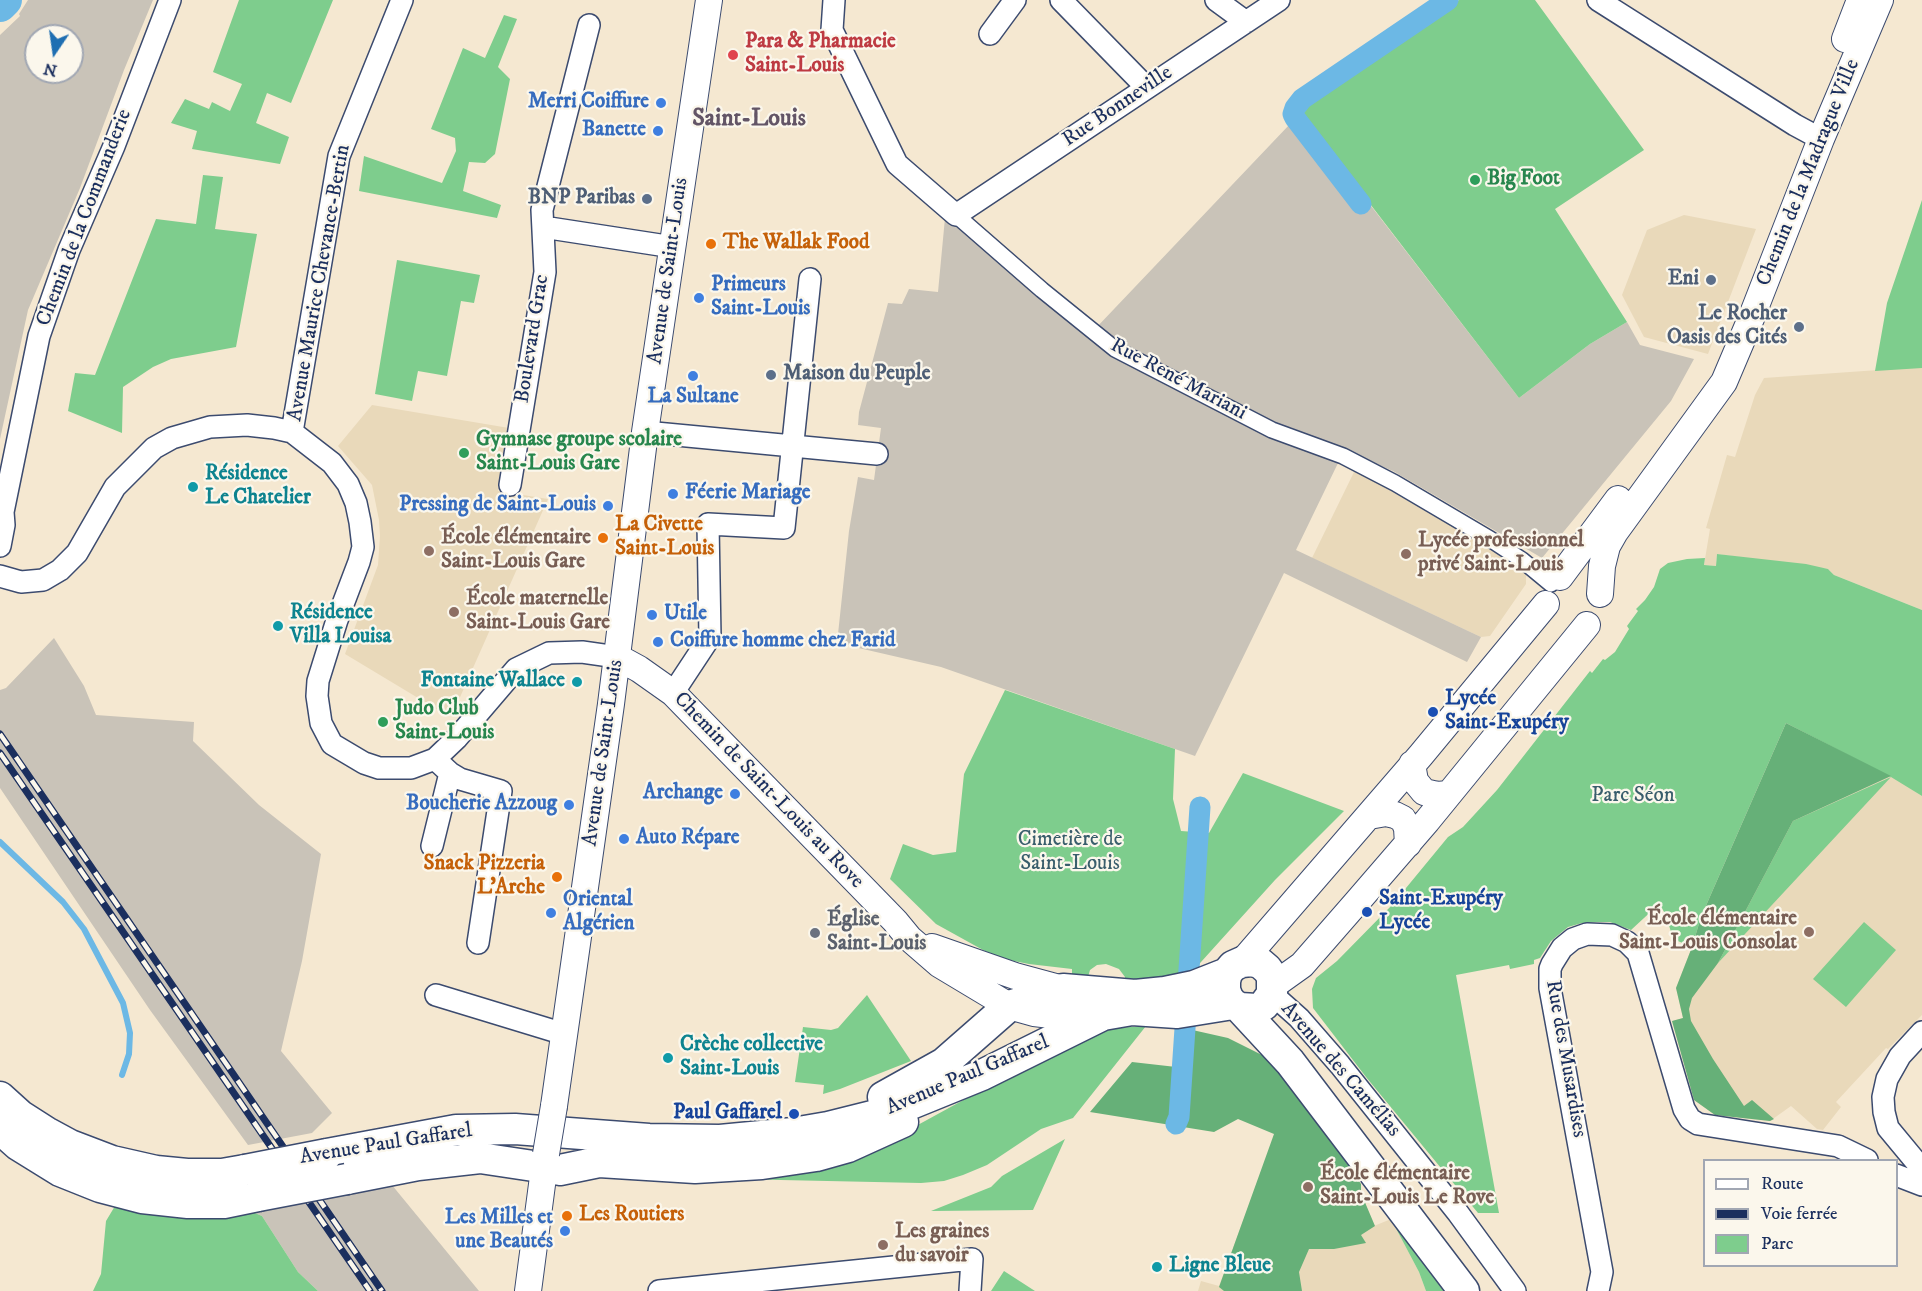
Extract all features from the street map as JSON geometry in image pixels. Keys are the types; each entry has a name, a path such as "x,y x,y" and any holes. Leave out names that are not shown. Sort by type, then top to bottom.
{"main road":[{"path":"1235,967 1251,961 1260,963 1267,969 1272,976 1272,992 1287,1036 1329,1086 1487,1291"},
{"name":"Chemin de Saint-Louis au Rove","path":"1063,989 1135,996 1194,986 1235,967"},
{"name":"Chemin de Saint-Louis au Rove","path":"1235,967 1225,990 1237,1006 1290,1062 1464,1291"},
{"name":"Avenue Paul Gaffarel","path":"828,1127 944,1063 1009,1006 1063,989"},
{"name":"Chemin de Saint-Louis au Rove","path":"1103,1015 1132,1010 1177,1013 1237,1006 1249,1010 1257,1009 1272,992"},
{"name":"Chemin de Saint-Louis au Rove","path":"1177,1013 1227,1026 1256,1038 1290,1062"},
{"name":"Avenue Paul Gaffarel","path":"0,1098 21,1116 46,1132 112,1161 156,1171 222,1174 252,1183 327,1154 456,1130 515,1129 649,1138 720,1140 828,1127 896,1110 982,1075 1103,1015"},
{"path":"0,1130 18,1145 60,1171 100,1187 142,1198 188,1203 224,1203 252,1183 347,1179 459,1159 545,1161 560,1170 599,1162 695,1168 762,1164 816,1156 880,1134 912,1118 982,1075"}],"street":[{"name":"Chemin de la Commanderie","path":"0,546 4,525 1,514 39,336 69,250 114,146 170,0"},
{"name":"Avenue Maurice Chevance-Bertin","path":"292,432 339,156 402,0"},
{"name":"Avenue de Saint-Louis","path":"528,1291 617,657 645,432 709,0"},
{"name":"Rue René Mariani","path":"834,0 832,30 897,164 1042,290 1115,349 1272,430 1343,456 1395,483 1522,560 1552,589"},
{"path":"990,34 1015,0"},
{"path":"1061,0 1147,88"},
{"path":"1216,0 1246,22"},
{"name":"Rue Bonneville","path":"956,215 1279,0"},
{"path":"1598,0 1815,136"},
{"name":"Chemin de la Madrague Ville","path":"1600,594 1602,566 1615,532 1724,382 1752,316 1860,0"},
{"name":"Chemin de la Madrague Ville","path":"1235,967 1412,764 1552,589 1708,379 1815,136 1880,0"},
{"name":"Boulevard Grac","path":"510,485 545,272 542,210 589,25"},
{"path":"543,227 673,247"},
{"path":"673,693 710,637 708,524 784,528 810,279"},
{"path":"0,576 21,582 43,580 60,570 77,553 115,487 154,448 172,438 210,427 248,424 292,432 332,463 348,484 356,503 362,534 363,547 359,562 337,620 318,681 317,696 326,734 332,744 364,763 379,768 443,766 460,779 501,791 478,943"},
{"path":"645,432 878,454"},
{"path":"1272,992 1302,965 1408,844 1598,614 1600,594 1591,580 1584,576 1568,574 1552,589 1548,613 1561,626 1579,629 1587,625"},
{"path":"432,846 443,766 457,738 516,669 549,654 582,652 617,657"},
{"name":"Chemin de Saint-Louis au Rove","path":"617,657 639,669 673,693 909,938 939,964 1009,1006 1034,1013 1068,1017 1103,1015"},
{"path":"1412,764 1415,781 1424,792 1437,795 1449,794"},
{"path":"1369,816 1386,813 1403,819 1407,828 1408,844"},
{"name":"Rue des Musardises","path":"1598,1291 1602,1272 1550,988 1550,969 1555,958 1573,939 1587,934 1612,935 1627,942 1638,953 1684,1109 1690,1119 1698,1124 1838,1146 1863,1159"},
{"name":"Chemin de Saint-Louis au Rove","path":"909,938 1015,976 1063,989"},
{"name":"Avenue des Camélias","path":"1272,992 1299,1018 1340,1065 1458,1213 1515,1291"},
{"path":"436,995 564,1034"},
{"path":"1922,1032 1900,1056 1887,1079 1883,1097 1888,1128 1922,1169"},
{"path":"1898,1176 1922,1185"},
{"path":"659,1291 809,1284 972,1259 970,1291"}],"shaded area":[{"path":"28,0 153,0 80,188 28,310 0,439 0,35 20,16"},
{"path":"1301,115 1519,398 1590,344 1627,322 1640,345 1694,359 1671,401 1542,558 1393,471 1290,427 1287,433 1095,329"},
{"path":"948,214 1109,350 1241,423 1339,461 1296,550 1481,637 1467,662 1284,573 1195,756 941,667 850,646 845,642 842,634 838,634 849,531 858,477 874,480 881,428 858,425 859,412 888,303 902,304 909,289 938,292 945,218"},
{"path":"1684,215 1756,229 1708,354 1644,337 1622,295 1647,230"},
{"path":"1922,368 1922,610 1834,575 1828,569 1717,554 1716,566 1704,565 1710,529 1706,528 1727,455 1735,457 1755,395 1764,378"},
{"name":"École élémentaire Saint-Louis Gare","path":"372,405 509,428 498,491 548,499 457,704 448,716 345,654 378,565 380,536 372,485 338,446"},
{"name":"Lycée professionnel privé Saint-Louis","path":"1355,470 1513,562 1526,574 1526,584 1490,636 1481,637 1312,558"},
{"path":"54,638 84,686 96,715 194,722 193,741 259,805 321,854 302,961 281,1051 332,1113 312,1133 248,1145 150,1010 0,788 0,690 6,688"},
{"name":"École élémentaire Saint-Louis Consolat","path":"1844,752 1898,780 1922,796 1922,1015 1888,1049 1886,1048 1836,1102 1841,1107 1823,1130 1817,1129 1791,1106 1770,1121 1715,1115 1694,1100 1672,1021 1683,1018 1676,988 1701,917"},
{"name":"École élémentaire Saint-Louis Le Rove","path":"1293,1086 1361,1184 1361,1193 1374,1226 1391,1219 1419,1272 1426,1291 1198,1291 1201,1281 1219,1286"},
{"path":"387,1179 479,1291 318,1291 298,1272 262,1216 243,1208"}],"green space":[{"path":"239,0 333,0 291,103 267,93 256,123 289,137 280,164 192,149 197,131 171,123 185,99 209,109 212,102 230,111 242,84 213,72"},
{"name":"Big Foot","path":"1459,0 1535,0 1644,150 1555,209 1627,322 1590,344 1519,398 1298,110 1369,57"},
{"path":"504,15 517,19 498,67 510,79 495,154 485,163 469,162 463,191 501,205 497,218 359,191 364,156 442,183 456,151 455,138 431,129 463,48 485,58"},
{"path":"203,175 223,177 215,229 257,234 236,347 171,359 153,367 123,387 122,433 68,411 75,373 95,375 156,219 196,224"},
{"path":"1922,200 1922,368 1875,371 1887,303"},
{"path":"397,260 480,275 474,303 461,301 447,376 418,371 412,401 375,394"},
{"name":"Parc Séon","path":"1717,554 1806,564 1828,569 1834,575 1922,610 1922,796 1891,777 1786,723 1701,917 1692,947 1673,939 1666,915 1661,907 1657,906 1631,930 1610,922 1582,923 1568,927 1551,941 1540,958 1534,960 1534,964 1510,969 1509,965 1456,975 1499,1213 1478,1213 1366,1077 1313,1008 1312,989 1316,978 1337,961 1392,905 1448,837 1463,827 1497,790 1590,671 1592,673 1603,659 1605,660 1615,652 1629,629 1627,626 1638,611 1636,609 1654,587 1660,569 1668,563 1705,558 1704,565 1716,566"},
{"name":"Cimetière de Saint-Louis","path":"1005,690 1175,749 1173,799 1181,831 1209,833 1243,773 1344,811 1275,880 1192,972 1182,980 1125,982 1125,977 1119,969 1106,964 1097,965 1090,970 1088,977 1072,975 1072,969 1004,959 936,924 890,879 903,844 933,855 956,852 964,774"},
{"path":"1786,723 1891,776 1793,821 1718,963 1692,998 1689,1009 1691,1021 1744,1106 1752,1100 1774,1119 1770,1121 1715,1115 1694,1100 1672,1021 1683,1018 1676,988 1701,917"},
{"path":"1891,777 1718,963 1793,821"},
{"path":"1864,922 1896,950 1846,1007 1813,979"},
{"path":"867,995 911,1061 823,1094 824,1085 795,1082 803,1027 831,1030 838,1028"},
{"path":"1146,1026 1073,1118 1041,1129 987,1165 963,1175 944,1181 921,1183 734,1179 872,1150 1022,1068 1099,1032 1116,1028"},
{"path":"1188,1029 1228,1038 1264,1056 1293,1086 1361,1184 1361,1193 1375,1226 1361,1235 1366,1243 1334,1249 1309,1249 1299,1272 1302,1291 1224,1291 1219,1287 1274,1134 1238,1119 1214,1132 1090,1112 1132,1062 1185,1068"},
{"path":"1065,1139 1033,1210 931,1211 991,1187 1002,1176"},
{"path":"118,1201 243,1208 262,1216 298,1272 318,1291 93,1291 101,1274 106,1221"},
{"path":"1391,1219 1448,1291 1426,1291 1419,1272"},
{"path":"1004,1271 1035,1291 991,1291"}],"waterway":[{"path":"0,5 5,0"},
{"path":"1361,204 1295,118 1293,114 1295,108 1302,99 1448,0"},
{"path":"1176,1124 1179,1117 1200,807"},
{"path":"0,842 63,902 84,929 123,1003 130,1033 129,1054 122,1075"}],"railway":[{"path":"0,734 382,1291"},
{"path":"0,753 370,1291"}],"place":[{"name":"Para & Pharmacie Saint-Louis","path":"733,55"},
{"name":"Merri Coiffure","path":"661,103"},
{"name":"Banette","path":"658,131"},
{"name":"Big Foot","path":"1475,180"},
{"name":"BNP Paribas","path":"647,199"},
{"name":"The Wallak Food","path":"711,244"},
{"name":"Eni","path":"1711,280"},
{"name":"Primeurs Saint-Louis","path":"699,298"},
{"name":"Le Rocher Oasis des Cités","path":"1799,327"},
{"name":"Maison du Peuple","path":"771,375"},
{"name":"La Sultane","path":"693,376"},
{"name":"Gymnase groupe scolaire Saint-Louis Gare","path":"464,453"},
{"name":"Résidence Le Chatelier","path":"193,487"},
{"name":"Féerie Mariage","path":"673,494"},
{"name":"Pressing de Saint-Louis","path":"608,506"},
{"name":"La Civette Saint-Louis","path":"603,538"},
{"name":"École élémentaire Saint-Louis Gare","path":"429,551"},
{"name":"Lycée professionnel privé Saint-Louis","path":"1406,554"},
{"name":"École maternelle Saint-Louis Gare","path":"454,612"},
{"name":"Utile","path":"652,615"},
{"name":"Résidence Villa Louisa","path":"278,626"},
{"name":"Coiffure homme chez Farid","path":"658,642"},
{"name":"Fontaine Wallace","path":"577,682"},
{"name":"Lycée Saint-Exupéry","path":"1433,712"},
{"name":"Judo Club Saint-Louis","path":"383,722"},
{"name":"Archange","path":"735,794"},
{"name":"Boucherie Azzoug","path":"569,805"},
{"name":"Auto Répare","path":"624,839"},
{"name":"Snack Pizzeria L'Arche","path":"557,877"},
{"name":"Saint-Exupéry Lycée","path":"1367,912"},
{"name":"Oriental Algérien","path":"551,913"},
{"name":"École élémentaire Saint-Louis Consolat","path":"1809,932"},
{"name":"Église Saint-Louis","path":"815,933"},
{"name":"Crèche collective Saint-Louis","path":"668,1058"},
{"name":"Paul Gaffarel","path":"794,1114"},
{"name":"École élémentaire Saint-Louis Le Rove","path":"1308,1187"},
{"name":"Les Routiers","path":"567,1216"},
{"name":"Les Milles et une Beautés","path":"565,1231"},
{"name":"Les graines du savoir","path":"883,1245"},
{"name":"Ligne Bleue","path":"1157,1267"}],"district":[{"name":"Saint-Louis","path":"749,120"}]}
